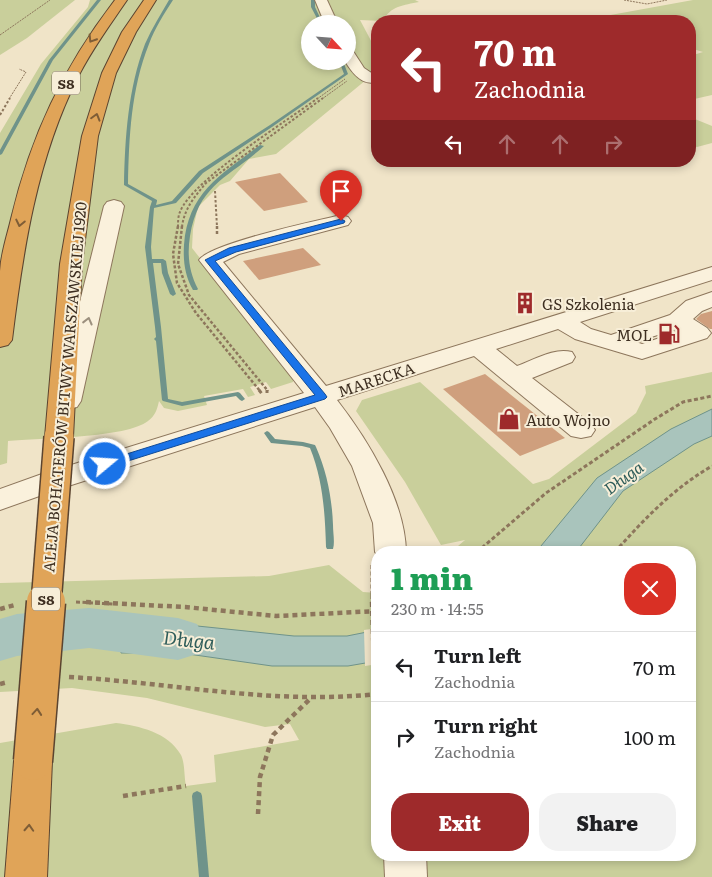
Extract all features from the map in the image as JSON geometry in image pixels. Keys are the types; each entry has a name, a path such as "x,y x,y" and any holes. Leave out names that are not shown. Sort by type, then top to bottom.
{"highway":[{"name":"S8","path":"0,340 9,274 29,182 43,137 68,79 102,24 121,0"},
{"name":"ALEJA BOHATERÓW BITWY WARSZAWSKIEJ 1920","path":"26,877 33,761 71,264 90,136 109,73 129,32 150,0"}],"street":[{"path":"321,0 328,15"},
{"path":"356,65 371,79"},
{"path":"59,436 114,206"},
{"path":"341,221 232,250 210,260 343,426 366,466 388,523 390,546"},
{"name":"MARECKA","path":"0,500 52,481 557,322 709,277"},
{"path":"610,343 678,320 694,306 712,299"},
{"path":"678,320 708,340"},
{"path":"557,322 610,343 642,352 665,353 708,340"},
{"path":"478,347 582,430"},
{"path":"513,376 563,358"},
{"path":"405,861 406,877"}],"path":[{"path":"0,35 50,0"},
{"path":"624,0 647,4 667,0"},
{"path":"348,61 352,61 354,76 206,183 192,200 183,219 178,248 178,264 185,287 205,315 268,391 263,398 262,394 196,313 177,283 173,254 180,212 187,200 206,178 353,74 348,61"},
{"path":"0,115 26,72 19,69"},
{"path":"210,260 217,242 215,191"},
{"path":"484,546 546,493 655,419 683,402 712,396"},
{"path":"620,546 678,488 712,466"},
{"path":"69,602 185,608 276,616 371,611"},
{"path":"0,609 21,604"},
{"path":"60,678 106,679 212,692 310,698 346,698 371,695"},
{"path":"0,684 13,681"},
{"path":"258,814 260,776 273,735 310,698"},
{"path":"123,796 186,786"}],"green space":[{"path":"0,0 75,0 27,38 0,55"},
{"path":"90,0 415,0 419,2 403,5 387,15 371,15 371,20 360,20 371,41 371,79 366,80 276,154 249,159 230,181 220,185 198,207 193,229 192,248 293,377 293,382 271,389 266,382 250,387 255,395 248,397 243,389 204,396 207,405 178,411 164,408 159,401 155,412 148,421 137,427 122,431 8,441 7,463 0,465 0,133 41,64 88,7"},
{"path":"693,0 712,0 712,95 696,99 696,54 703,52 696,50 696,15 610,15"},
{"path":"696,119 712,126 712,143 697,147"},
{"path":"712,372 712,877 0,877 0,743 116,723 143,728 169,741 181,755 186,786 216,782 214,755 299,740 290,724 265,727 147,698 72,688 0,692 0,583 269,576 329,565 363,592 371,593 371,861 696,861 696,546 458,546 465,540 441,545 405,482 356,411 362,400 420,382 533,484 549,479 636,413 646,393 645,386"}],"water":[{"path":"712,409 712,436 694,444 623,491 581,546 541,546 597,478 671,429"},
{"path":"120,618 294,636 347,636 371,631 371,662 348,666 272,666 181,653 121,653"},
{"path":"16,620 13,647 0,650 0,624"}],"pier":[{"path":"371,629 371,665 365,666 364,630"}],"building":[{"path":"280,173 308,202 264,211 235,182"},
{"path":"303,248 321,265 259,280 243,261"},
{"path":"712,311 712,329 710,329 696,319 701,314"},
{"name":"Auto Wojno","path":"485,374 565,438 520,456 443,389"}],"waterway":[{"path":"0,154 51,60 99,0"},
{"path":"152,207 155,201 126,185 130,112 134,88 148,43 158,21 171,0"},
{"path":"313,0 313,7 317,15"},
{"path":"152,207 174,202 201,172 346,74 345,70"},
{"path":"195,289 188,272 186,254 190,223 195,208 212,185 262,146"},
{"path":"152,207 148,247 159,339"},
{"path":"150,261 163,261 165,273 173,294"},
{"path":"159,339 165,400 182,404 238,394 242,399"},
{"path":"267,433 273,441 313,447 325,484 330,547"},
{"name":"Długa","path":"0,640 17,635 89,628 178,639"},
{"path":"197,796 204,877"}],"place":[{"name":"GS Szkolenia","path":"525,303"},
{"name":"MOL","path":"669,334"},
{"name":"Auto Wojno","path":"509,419"}],"route":[{"path":"105,464 321,397 210,260 232,250 341,221"}]}
